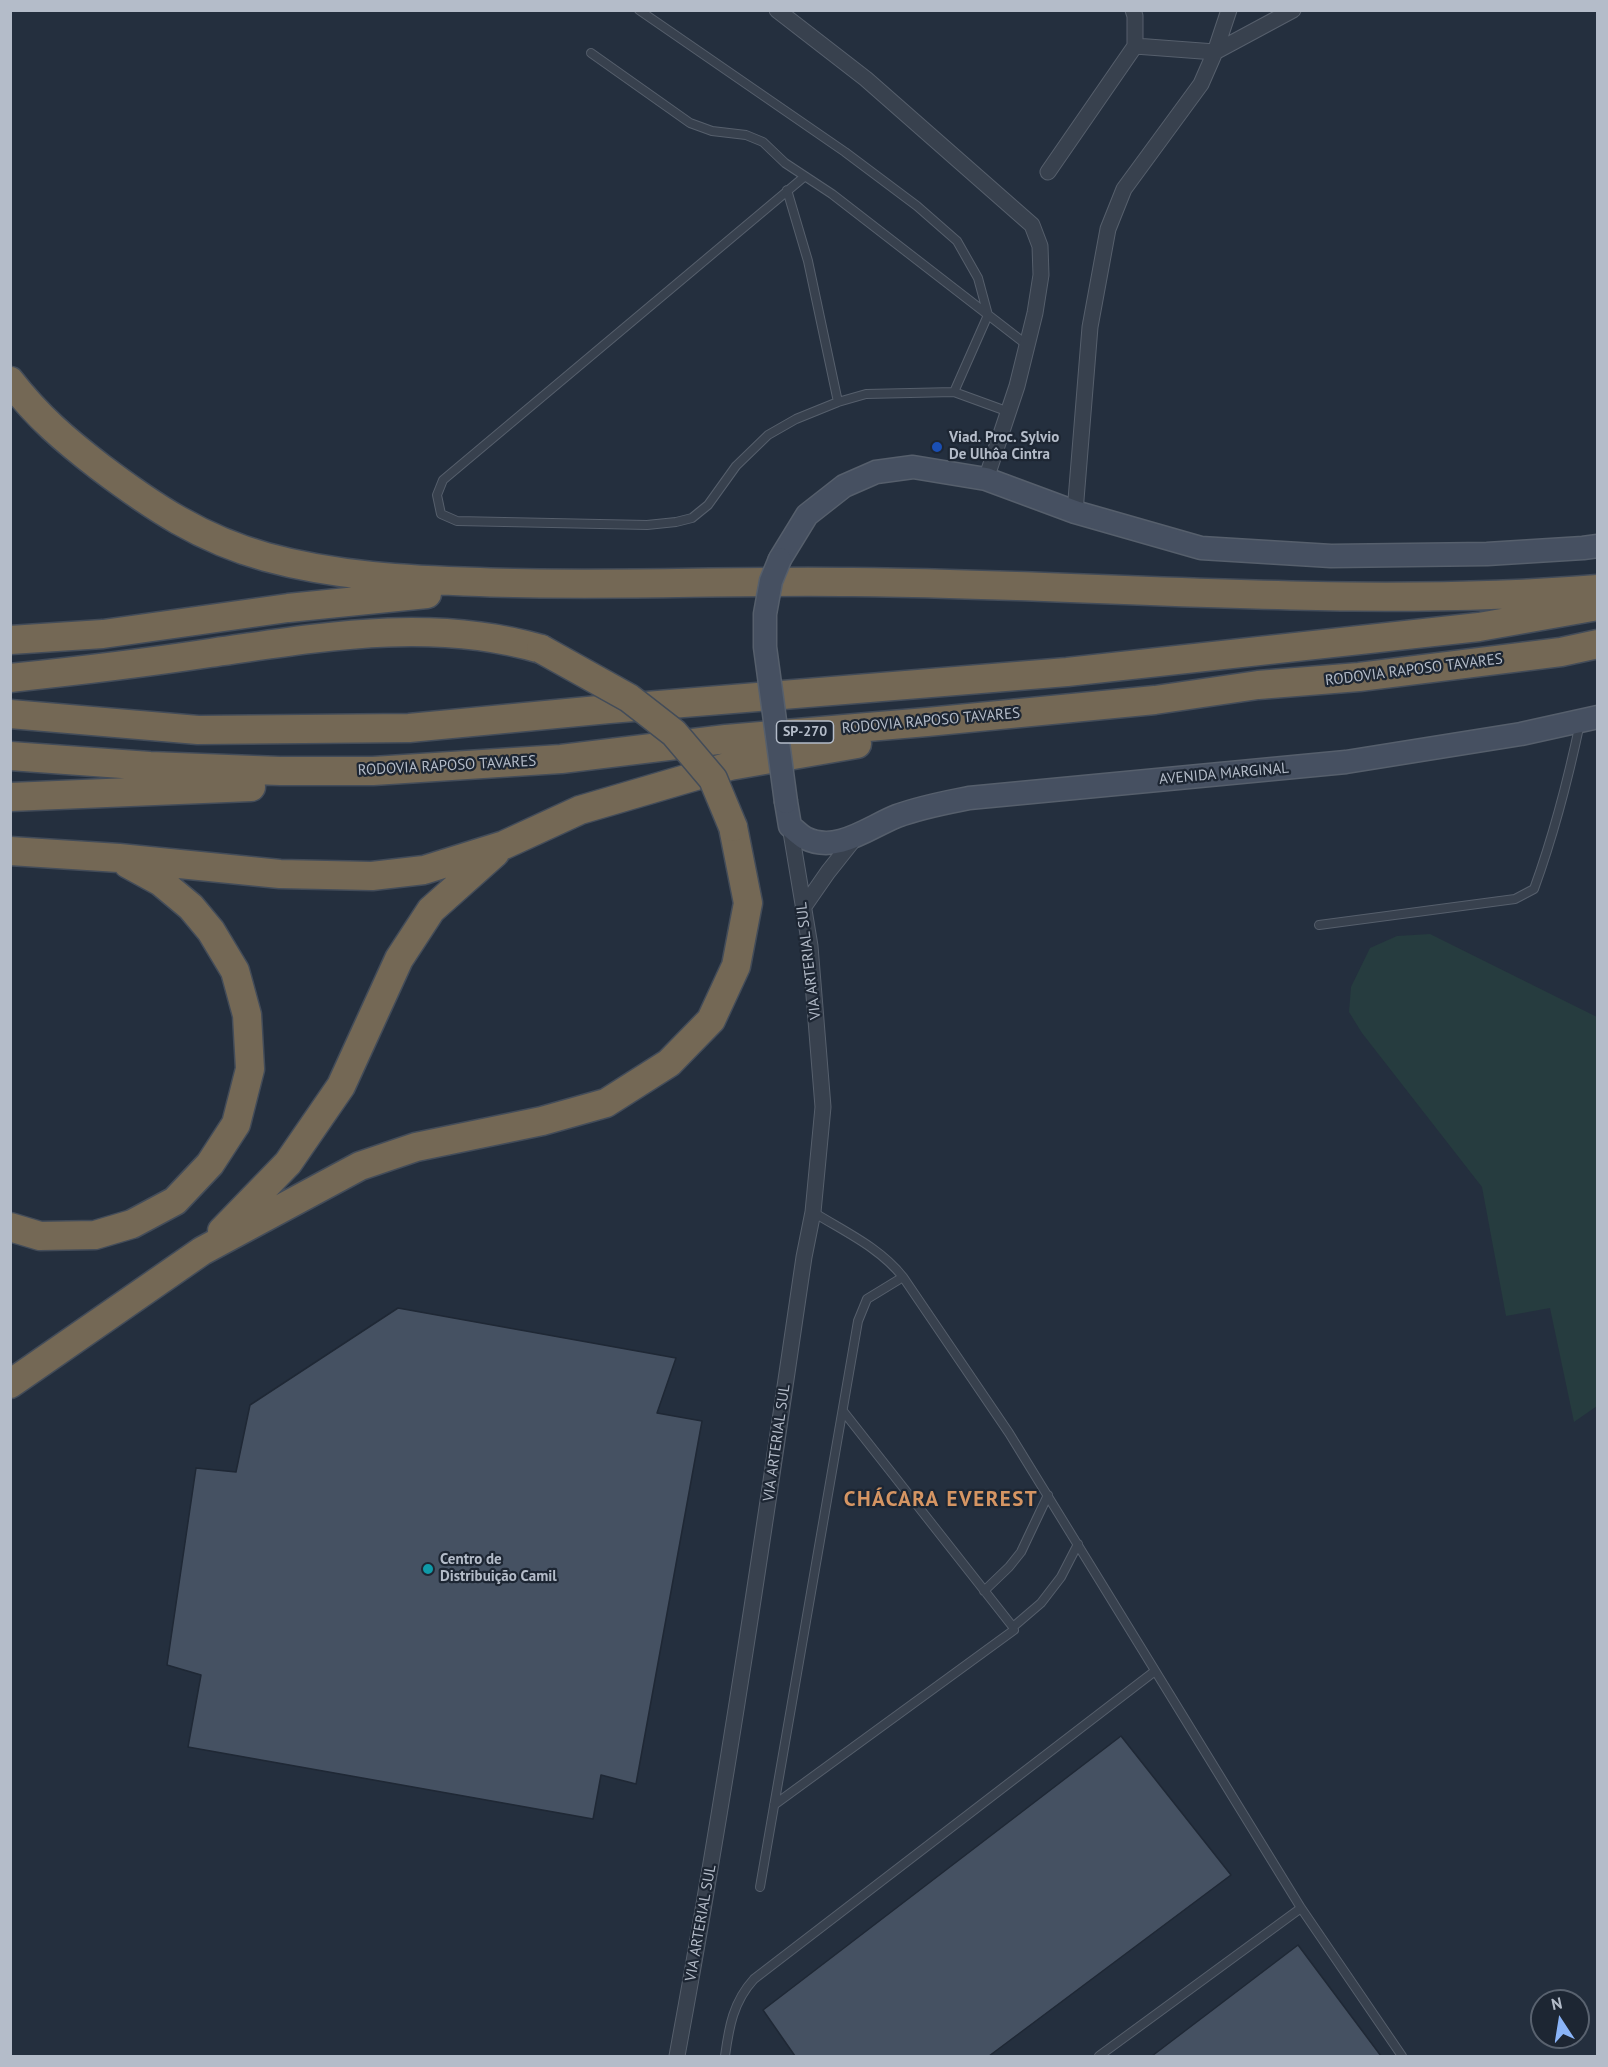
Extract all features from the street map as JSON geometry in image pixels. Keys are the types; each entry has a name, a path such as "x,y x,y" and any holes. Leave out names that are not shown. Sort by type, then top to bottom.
{"highway":[{"path":"10,381 32,409 67,442 145,501 197,532 265,557 345,574 552,585 852,582 1348,597 1598,589"},
{"path":"10,640 103,634 380,598 552,585"},
{"path":"10,714 198,730 409,728 619,708 1067,672 1479,627 1598,606"},
{"path":"10,678 105,668 363,633 427,631 487,636 541,649 629,698 674,733 713,779 733,827 748,903 736,966 711,1020 669,1064 606,1103 542,1121 416,1147 360,1166 202,1251 10,1384"},
{"name":"RODOVIA RAPOSO TAVARES","path":"10,756 260,771 373,771 561,759 726,739 1155,700 1258,686 1454,666 1562,652 1598,644"},
{"path":"10,851 119,858 280,874 372,876 424,870 504,845 580,810 730,766 1079,707"},
{"path":"10,797 258,787 373,771"},
{"path":"202,1251 288,1163 341,1086 399,959 431,910 504,845"},
{"path":"10,1227 40,1236 95,1235 132,1224 175,1201 210,1164 236,1124 250,1068 247,1015 235,971 211,931 190,907 161,882 119,858"}],"main road":[{"path":"790,826 765,647 765,614 771,581 780,559 807,515 844,486 876,472 913,467 986,479 1075,512 1201,548 1331,556 1487,554 1598,546"},
{"name":"AVENIDA MARGINAL","path":"790,826 806,838 830,842 855,838 894,817 916,809 969,798 1346,762 1497,738 1589,719"}],"street":[{"path":"777,10 866,79 1032,225 1040,246 1041,275 1027,345 1009,412 986,479"},
{"path":"1048,172 1135,46 1136,16 1133,10"},
{"path":"1075,512 1090,327 1108,229 1124,189 1201,84 1229,10"},
{"path":"1135,46 1215,52 1293,10"},
{"name":"VIA ARTERIAL SUL","path":"677,2056 701,1925 758,1571 804,1257 813,1212 823,1107 810,946 790,826"},
{"name":"AVENIDA MARGINAL","path":"803,908 855,838"}],"lane":[{"path":"639,10 845,152 917,206 957,241 978,278 988,315 954,392"},
{"path":"591,53 690,123 712,131 746,135 763,142 785,163 832,194 1027,345"},
{"path":"804,177 443,480 437,495 441,514 457,521 635,525 676,522 692,518 708,505 736,466 768,435 796,419 838,402 866,394 954,392 1009,412"},
{"path":"787,190 808,261 838,402"},
{"path":"1319,925 1515,899 1534,889 1551,843 1589,719"},
{"path":"813,1212 877,1250 903,1277 1009,1433 1301,1908 1402,2056"},
{"path":"760,1887 861,1311 867,1299 903,1277"},
{"path":"843,1411 1013,1627"},
{"path":"984,1591 1021,1552 1048,1495"},
{"path":"774,1805 1011,1633 1014,1630 1013,1627 1041,1603 1061,1576 1078,1544"},
{"path":"725,2056 730,2021 737,2003 754,1979 1155,1671"},
{"path":"1099,2056 1301,1908"}],"green space":[{"path":"1430,934 1597,1017 1597,1406 1574,1422 1550,1308 1506,1316 1482,1187 1362,1033 1349,1012 1351,987 1370,948 1397,936"}],"building":[{"name":"Centro de Distribuição Camil","path":"398,1308 676,1358 657,1413 702,1421 636,1784 601,1775 593,1819 188,1747 201,1675 167,1665 196,1468 236,1472 250,1405"},
{"path":"1121,1736 1231,1875 989,2056 795,2056 763,2010"},
{"path":"1298,1945 1381,2056 1152,2056"}],"place":[{"name":"Viad. Proc. Sylvio De Ulhôa Cintra","path":"937,447"},
{"name":"Centro de Distribuição Camil","path":"428,1569"}],"district":[{"name":"CHÁCARA EVEREST","path":"941,1500"}]}
